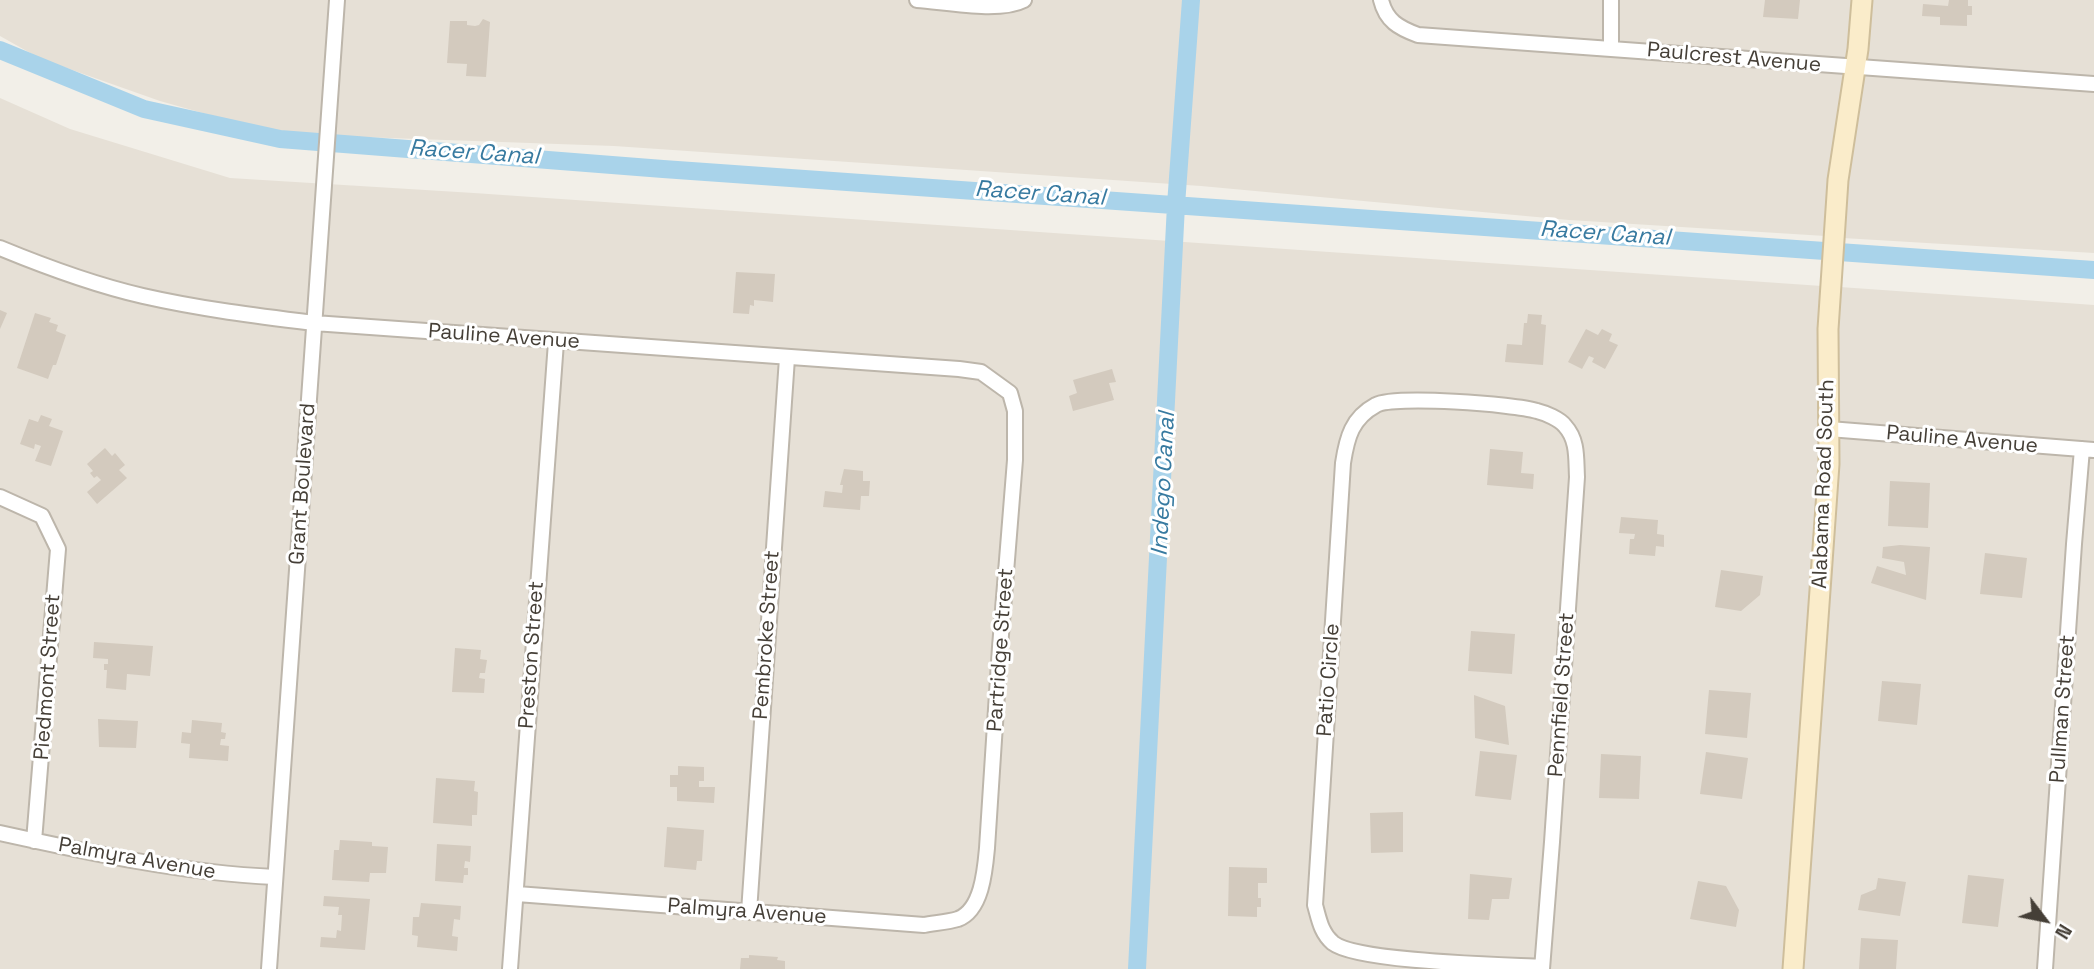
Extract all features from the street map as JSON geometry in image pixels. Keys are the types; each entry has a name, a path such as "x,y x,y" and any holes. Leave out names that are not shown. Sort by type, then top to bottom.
{"street":[{"name":"Grant Boulevard","path":"269,969 337,0"},
{"path":"917,0 1015,5 1024,0"},
{"path":"1611,0 1611,48"},
{"name":"Alabama Road South","path":"1793,969 1829,464 1828,328 1831,276 1841,150 1863,0"},
{"name":"Paulcrest Avenue","path":"1382,6 1398,28 1418,36 2094,84"},
{"name":"Pauline Avenue","path":"0,248 54,270 139,295 230,312 314,323 981,372 1010,393"},
{"name":"Preston Street","path":"510,969 556,342"},
{"name":"Pembroke Street","path":"749,912 787,358"},
{"name":"Partridge Street","path":"974,906 985,869 987,849 1009,537 1016,411 1010,393"},
{"name":"Patio Circle","path":"1542,968 1354,952 1334,944 1322,930 1314,905 1315,867 1341,483 1347,437 1356,418 1378,403 1397,401 1527,409 1538,411 1564,424"},
{"name":"Pennfield Street","path":"1542,968 1577,477 1574,439 1564,424"},
{"name":"Pauline Avenue","path":"1829,429 2088,450"},
{"name":"Pullman Street","path":"2045,969 2074,544 2088,450"},
{"name":"Piedmont Street","path":"0,497 42,516 58,549 34,841"},
{"name":"Palmyra Avenue","path":"0,833 121,859 204,872 275,877"},
{"name":"Palmyra Avenue","path":"517,894 924,925 960,918 974,906"}],"shaded area":[{"path":"0,0 1853,0 1832,148 1825,236 1569,220 1201,186 614,146 277,134 160,101 41,59 0,36"},
{"path":"1872,0 2094,0 2094,253 1843,238 1847,181"},
{"path":"0,98 70,129 230,178 1822,286 1820,463 1783,969 0,969"},
{"path":"1840,287 2094,305 2094,969 1802,969 1838,465 1837,330"}],"building":[{"path":"1765,0 1800,0 1798,19 1763,17"},
{"path":"1949,0 1968,0 1968,6 1972,6 1972,15 1967,15 1967,26 1940,25 1940,17 1922,16 1923,4 1948,6"},
{"path":"483,19 490,22 486,77 466,76 467,64 447,63 450,21 467,21 467,25 475,26"},
{"path":"736,272 775,274 773,302 754,300 749,314 733,313"},
{"path":"0,310 7,313 0,329"},
{"path":"35,313 51,318 49,322 58,325 56,331 66,335 56,365 53,365 48,379 17,368"},
{"path":"1528,314 1542,315 1541,324 1546,325 1543,365 1505,362 1507,344 1522,345 1524,323 1527,323"},
{"path":"1586,329 1598,335 1602,329 1612,334 1609,341 1618,345 1605,369 1592,362 1594,358 1589,356 1582,369 1568,362"},
{"path":"1112,369 1116,382 1109,383 1114,400 1073,411 1069,396 1077,393 1073,380"},
{"path":"41,415 52,419 49,426 63,431 51,466 35,461 41,446 35,444 34,449 20,444 29,419 38,422"},
{"path":"105,448 112,456 115,453 125,465 119,470 127,478 97,504 87,492 101,480 97,476 94,478 90,473 93,471 87,464"},
{"path":"1490,449 1523,452 1521,473 1534,474 1533,489 1487,485"},
{"path":"844,469 863,471 863,481 870,481 869,496 861,496 860,510 823,507 825,491 842,493 843,485 840,485"},
{"path":"1890,481 1930,483 1928,528 1888,526"},
{"path":"1621,517 1658,520 1657,534 1664,535 1664,547 1656,546 1655,556 1629,554 1630,539 1634,539 1635,534 1619,533"},
{"path":"1883,547 1930,547 1926,600 1871,583 1877,566 1906,575 1904,562 1882,558"},
{"path":"1985,553 2027,558 2022,598 1980,594"},
{"path":"1721,570 1763,576 1760,595 1741,611 1715,607"},
{"path":"1471,631 1515,634 1512,674 1468,671"},
{"path":"94,642 153,646 150,676 127,674 126,690 106,688 107,670 104,670 104,664 108,664 108,659 93,658"},
{"path":"455,648 481,650 480,659 487,660 485,673 480,673 479,678 485,679 484,693 452,692"},
{"path":"1882,681 1921,684 1917,725 1878,721"},
{"path":"1709,690 1751,693 1747,738 1705,734"},
{"path":"1474,695 1505,706 1509,745 1475,738"},
{"path":"98,719 138,721 136,748 99,747"},
{"path":"192,720 222,723 221,732 226,733 220,745 229,746 228,761 189,758 190,744 181,743 182,732 191,733"},
{"path":"1480,751 1517,755 1511,800 1475,796"},
{"path":"1706,752 1748,758 1742,799 1700,794"},
{"path":"1601,754 1641,756 1639,799 1599,798"},
{"path":"678,766 704,767 704,781 699,781 699,787 715,787 714,803 677,801 677,787 670,787 670,775 678,775"},
{"path":"436,778 475,781 474,791 478,792 477,815 472,815 472,826 433,823"},
{"path":"1403,812 1403,852 1371,853 1370,813"},
{"path":"667,827 704,830 702,861 697,861 696,870 664,867"},
{"path":"340,840 372,842 372,846 388,847 386,873 370,873 369,882 332,880 334,850 339,850"},
{"path":"437,844 471,846 470,862 465,861 464,868 468,868 468,875 464,875 463,883 435,881"},
{"path":"1229,867 1267,868 1267,883 1258,883 1261,907 1257,907 1257,917 1228,916"},
{"path":"1470,874 1512,878 1509,899 1492,899 1489,920 1468,919"},
{"path":"1968,875 2004,879 1998,927 1962,923"},
{"path":"1878,878 1906,882 1900,916 1858,910 1861,895 1876,889"},
{"path":"1698,881 1726,886 1739,910 1736,927 1690,919"},
{"path":"324,896 370,899 365,950 320,947 321,937 336,938 337,930 341,931 342,915 338,915 339,907 323,906"},
{"path":"421,903 461,906 460,920 454,919 452,936 458,937 457,951 417,947 418,936 412,935 413,917 419,917"},
{"path":"1861,938 1898,940 1896,969 1859,969"},
{"path":"749,955 778,957 777,960 785,961 785,969 740,969 741,958 749,958"}],"waterway":[{"name":"Indego Canal","path":"1137,969 1176,205 1191,0"},
{"name":"Racer Canal","path":"0,50 144,109 280,139 663,169 2094,270"}]}
